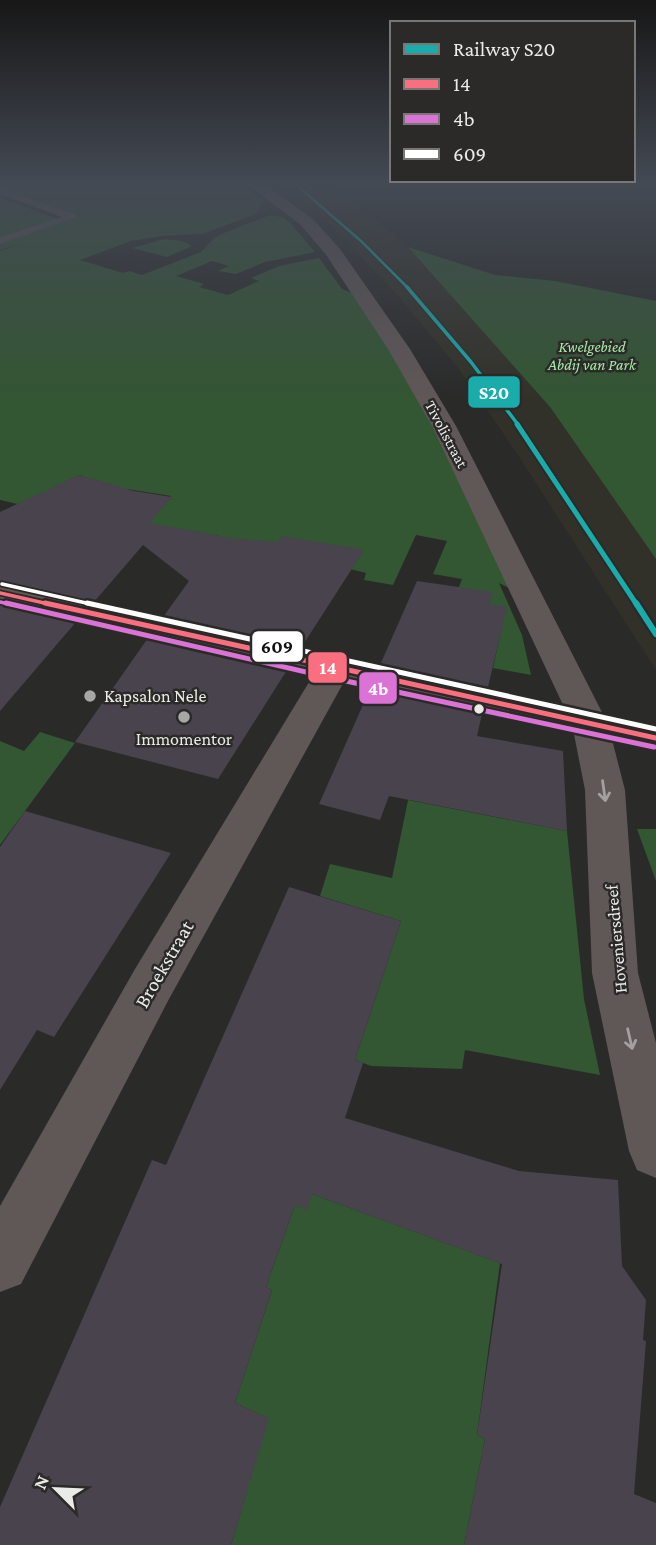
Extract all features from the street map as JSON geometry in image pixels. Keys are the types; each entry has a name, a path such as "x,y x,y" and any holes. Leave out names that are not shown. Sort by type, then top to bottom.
{"street":[{"name":"Tivolistraat","path":"335,254 399,349 444,426 590,724"},
{"path":"0,593 334,669 656,738"},
{"name":"Broekstraat","path":"0,1263 152,984 334,669"},
{"name":"Hoveniersdreef","path":"590,724 605,790 615,973 656,1151"}],"shaded area":[{"path":"358,254 414,254 550,407 656,558 656,670 516,452 458,368 400,298"}],"green space":[{"path":"0,254 96,254 80,260 123,273 129,271 142,275 196,254 304,254 265,262 236,274 218,271 229,266 212,261 176,276 204,284 199,287 228,295 259,281 251,278 279,266 319,258 342,289 352,293 398,362 426,413 509,588 499,583 522,635 531,675 493,668 506,607 453,603 462,579 433,574 447,541 416,535 393,585 364,580 366,573 215,535 133,541 171,496 120,488 79,475 22,505 0,500"},
{"name":"Kwelgebied Abdij van Park","path":"414,254 430,254 495,275 555,281 656,301 656,559 550,407"},
{"path":"40,732 75,743 0,845 0,741 24,751"},
{"path":"408,800 567,831 584,999 600,1075 465,1050 462,1069 371,1066 355,1060 401,921 320,896 330,864 392,878"},
{"path":"637,829 656,829 656,881"},
{"path":"312,1194 500,1263 477,1435 485,1439 464,1545 231,1545 268,1418 235,1403 272,1290 266,1287 295,1205"}],"building":[{"path":"79,475 134,491 172,497 149,523 231,538 278,542 282,536 364,550 301,648 163,617 189,581 143,545 94,602 0,582 0,512"},
{"path":"417,581 493,592 489,604 507,607 488,687 380,665"},
{"path":"0,605 76,622 0,711"},
{"path":"148,638 287,670 218,779 75,742"},
{"path":"370,689 482,714 477,736 563,751 567,831 389,796 380,820 319,804"},
{"path":"25,811 171,853 54,1037 37,1030 0,1090 0,847"},
{"path":"289,887 401,921 355,1060 363,1063 345,1118 519,1171 618,1180 622,1266 646,1300 643,1340 646,1341 634,1494 656,1503 656,1545 464,1545 485,1439 477,1435 502,1264 312,1194 307,1210 295,1205 266,1287 272,1290 235,1403 269,1418 231,1545 0,1545 0,1507 152,1160 166,1165"}],"rail line":[{"name":"S20","path":"374,254 437,320 505,406 656,634"}],"transit line":[{"name":"609","path":"2,584 656,729"},
{"name":"14","path":"0,593 334,669 656,738"},
{"name":"4b","path":"0,602 332,678 654,747"}],"place":[{"name":"Kapsalon Nele","path":"90,696"},
{"name":"Immomentor","path":"184,717"}]}
